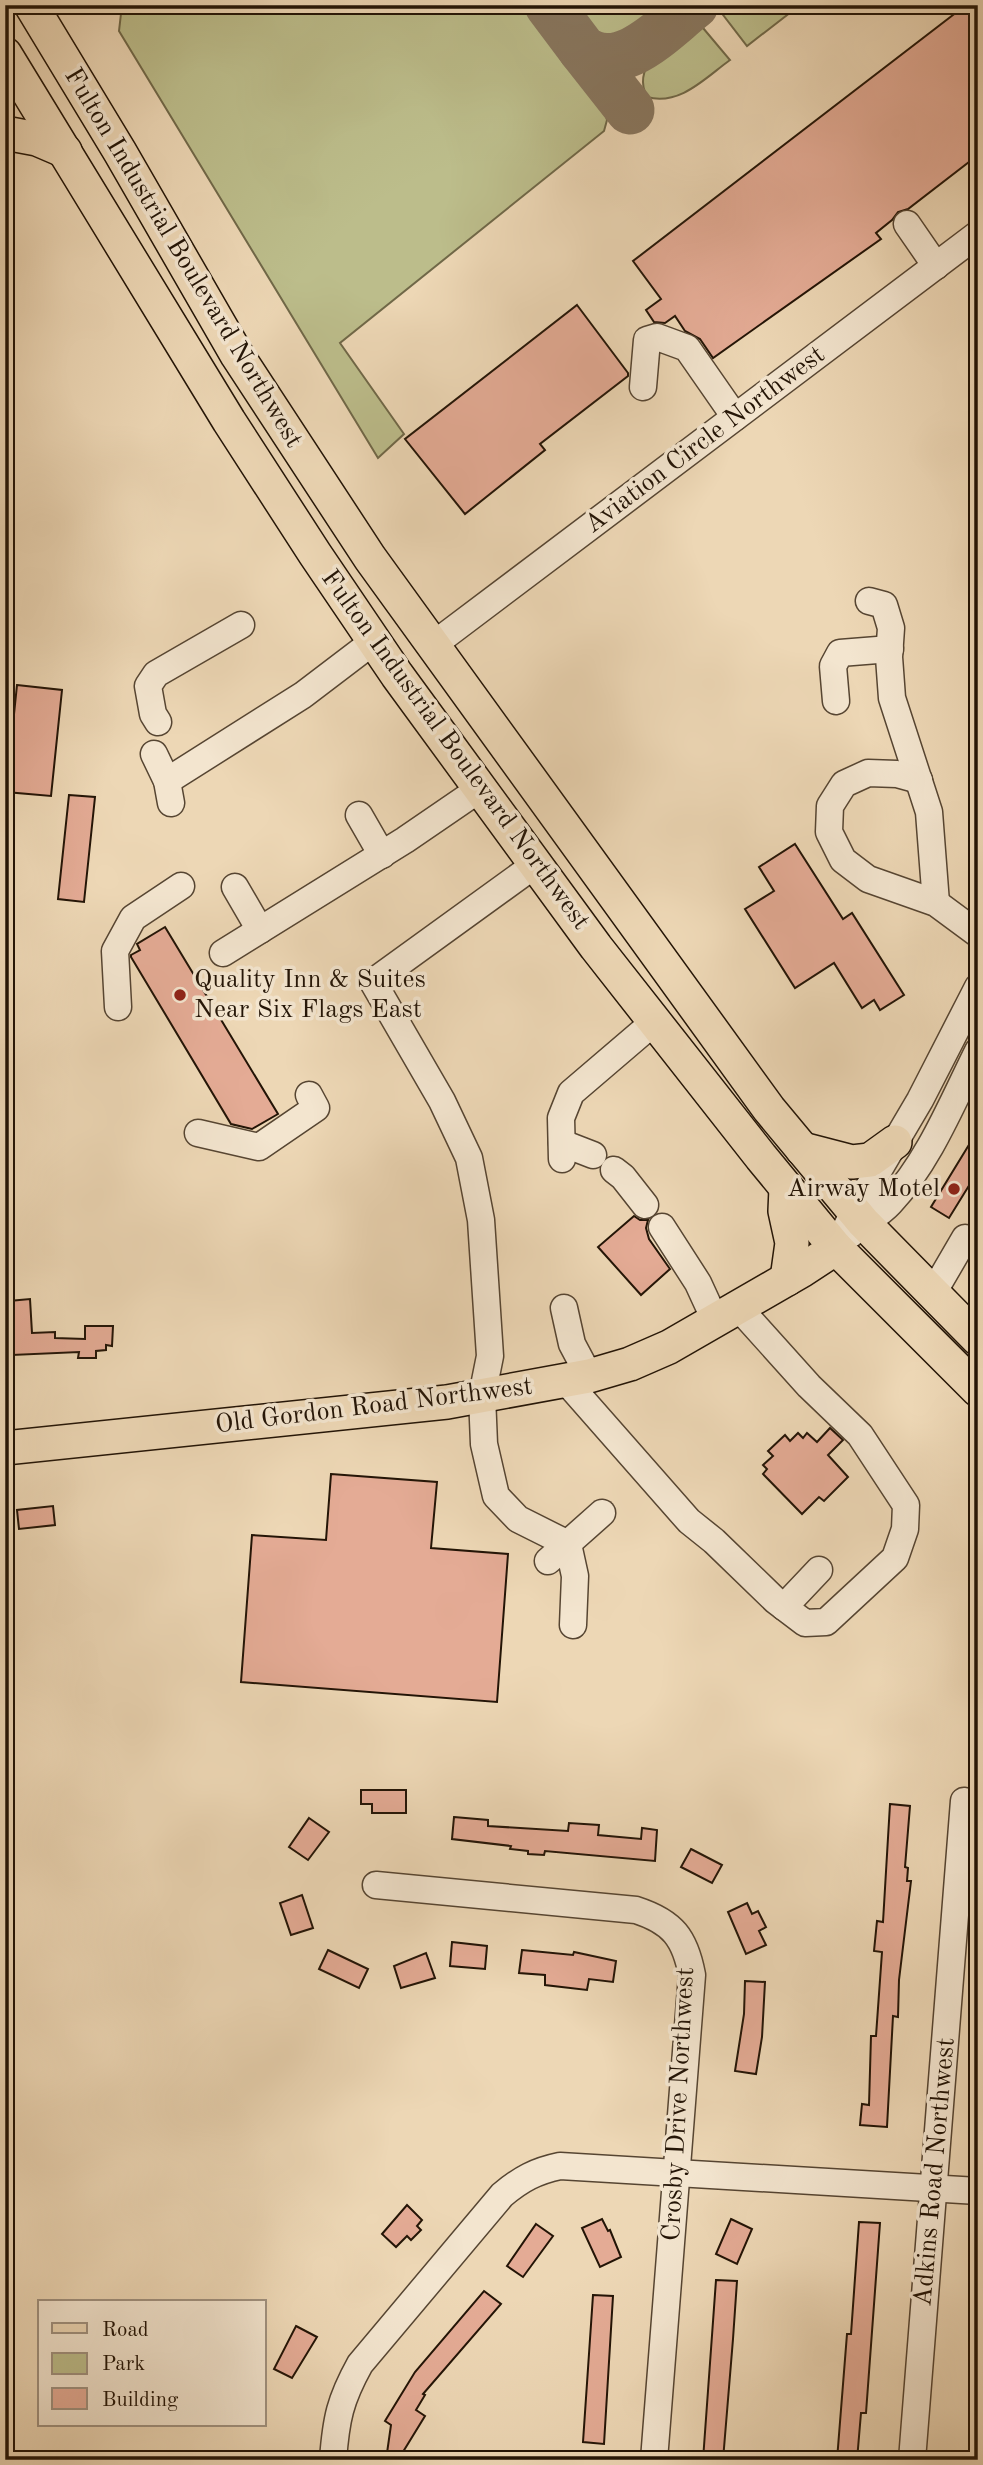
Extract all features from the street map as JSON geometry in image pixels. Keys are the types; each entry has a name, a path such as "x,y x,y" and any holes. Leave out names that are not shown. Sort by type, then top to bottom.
{"main road":[{"name":"Fulton Industrial Boulevard Northwest","path":"31,5 237,355 326,493 433,645 769,1109 858,1217 978,1339"},
{"path":"52,5 66,64"},
{"name":"Fulton Industrial Boulevard Northwest","path":"5,54 229,421 374,641 536,864 653,1022 836,1248 978,1390"},
{"path":"5,133 37,139 65,151"},
{"path":"802,1149 852,1162 870,1160 895,1142"},
{"path":"786,1188 785,1211 792,1243 787,1279"},
{"name":"Old Gordon Road Northwest","path":"5,1448 447,1402 577,1378 630,1364 668,1347 836,1248"}],"street":[{"path":"906,225 936,266"},
{"name":"Aviation Circle Northwest","path":"433,645 978,234"},
{"path":"642,387 647,340 657,337 687,348 735,417"},
{"path":"869,601 884,605 891,628 892,698 929,813 936,903"},
{"path":"158,722 153,714 148,686 156,674 242,625"},
{"path":"154,754 169,792 374,641"},
{"path":"835,701 833,666 840,653 890,649"},
{"path":"919,780 897,774 868,773 844,785 830,806 829,832 843,860 868,879 936,903 978,934"},
{"path":"223,953 382,855 481,788"},
{"path":"359,815 382,855"},
{"path":"536,864 373,982 442,1101 469,1158 481,1220 490,1356 482,1396 484,1444 496,1496 518,1519 568,1544"},
{"path":"118,1007 115,951 133,918 181,886"},
{"path":"235,887 260,930"},
{"path":"836,1248 858,1217 978,988"},
{"path":"645,1205 623,1177 603,1163 562,1151 561,1118 571,1093 653,1022"},
{"path":"858,1217 888,1205 915,1171 978,1051"},
{"path":"198,1133 259,1147 316,1108 309,1095"},
{"path":"564,1308 577,1378 689,1521 805,1623 827,1622 895,1558 905,1530 906,1505 860,1435 727,1314 698,1283 662,1227"},
{"path":"933,1293 965,1238"},
{"path":"548,1561 601,1513"},
{"path":"568,1544 575,1576 573,1625"},
{"path":"784,1607 819,1570"},
{"name":"Adkins Road Northwest","path":"912,2460 934,2188 966,1931 964,1801"},
{"name":"Crosby Drive Northwest","path":"376,1885 636,1910 656,1916 676,1931 687,1951 692,1975 654,2460"},
{"path":"333,2460 335,2427 344,2393 360,2364 502,2195 522,2178 540,2170 561,2166 978,2191"}],"green space":[{"path":"122,5 530,5 602,101 607,120 604,131 340,343 404,434 378,458 119,31"},
{"path":"576,5 664,5 616,41 606,41 596,35"},
{"path":"800,5 747,46 717,7"},
{"path":"698,22 730,60 692,89 681,94 659,99 647,97 643,84 649,62 667,44"}],"building":[{"path":"966,5 978,5 978,155 908,209 898,212 876,233 881,239 713,358 700,339 685,331 675,316 665,323 654,322 646,310 661,299 633,261"},
{"path":"577,305 628,376 540,444 545,450 465,514 405,439"},
{"path":"17,685 62,690 51,796 6,792"},
{"path":"69,795 95,797 84,902 58,899"},
{"path":"795,844 843,919 852,913 904,995 880,1010 874,1000 862,1008 834,963 795,988 745,909 774,891 759,867"},
{"name":"Quality Inn & Suites Near Six Flags East","path":"165,927 278,1114 252,1129 231,1124 131,957 140,950 137,944"},
{"name":"Airway Motel","path":"978,1130 978,1171 949,1218 931,1207"},
{"path":"634,1216 640,1220 648,1220 646,1228 649,1239 670,1269 641,1295 598,1247"},
{"path":"30,1299 32,1333 55,1332 55,1338 85,1339 85,1326 113,1326 112,1346 106,1345 106,1350 96,1351 96,1358 78,1358 79,1352 12,1355 9,1301"},
{"path":"830,1428 843,1440 828,1455 848,1477 824,1501 819,1497 802,1514 763,1474 767,1469 763,1465 773,1456 768,1451 785,1435 790,1441 798,1433 803,1438 807,1433 817,1442"},
{"path":"331,1474 437,1482 431,1548 508,1554 497,1702 241,1682 252,1535 326,1540"},
{"path":"53,1506 55,1525 19,1529 17,1510"},
{"path":"361,1790 406,1790 406,1813 372,1813 372,1804 361,1804"},
{"path":"890,1804 910,1806 905,1867 908,1868 907,1881 911,1881 899,1980 898,2017 893,2016 887,2127 860,2125 862,2104 869,2105 871,2036 876,2036 882,1952 874,1951 877,1921 883,1922"},
{"path":"454,1817 488,1820 488,1826 568,1831 569,1823 599,1825 598,1835 641,1839 642,1828 657,1830 655,1861 545,1851 544,1855 528,1854 528,1851 510,1849 511,1846 452,1839"},
{"path":"309,1818 329,1832 308,1860 289,1847"},
{"path":"691,1849 722,1865 712,1883 681,1867"},
{"path":"302,1895 313,1928 291,1935 280,1903"},
{"path":"747,1903 752,1914 758,1911 766,1927 759,1931 766,1945 746,1954 728,1912"},
{"path":"452,1942 487,1946 485,1969 450,1966"},
{"path":"328,1950 368,1969 359,1988 319,1969"},
{"path":"522,1950 573,1955 574,1952 616,1961 613,1982 589,1979 587,1990 545,1985 545,1975 519,1973"},
{"path":"426,1953 435,1978 401,1988 394,1966"},
{"path":"745,1981 765,1982 762,2037 756,2074 735,2071 744,2014"},
{"path":"407,2205 422,2220 417,2226 421,2230 411,2240 407,2236 396,2247 382,2234"},
{"path":"602,2219 608,2231 610,2230 621,2257 600,2267 582,2228"},
{"path":"731,2219 752,2229 737,2264 716,2254"},
{"path":"859,2222 880,2223 866,2413 861,2413 857,2460 837,2460 847,2334 851,2334"},
{"path":"536,2224 553,2236 523,2277 507,2266"},
{"path":"716,2280 737,2281 733,2339 723,2460 703,2460"},
{"path":"484,2291 501,2304 423,2394 425,2395 416,2410 425,2416 398,2460 386,2460 391,2425 385,2421 415,2372"},
{"path":"593,2295 613,2296 604,2444 583,2442"},
{"path":"296,2326 317,2337 292,2378 274,2369"}],"taxiway":[{"path":"549,5 582,49 597,56 612,57 626,54 641,46 694,5"},
{"path":"582,49 630,110"}],"place":[{"name":"Quality Inn & Suites Near Six Flags East","path":"180,995"},
{"name":"Airway Motel","path":"954,1189"}]}
